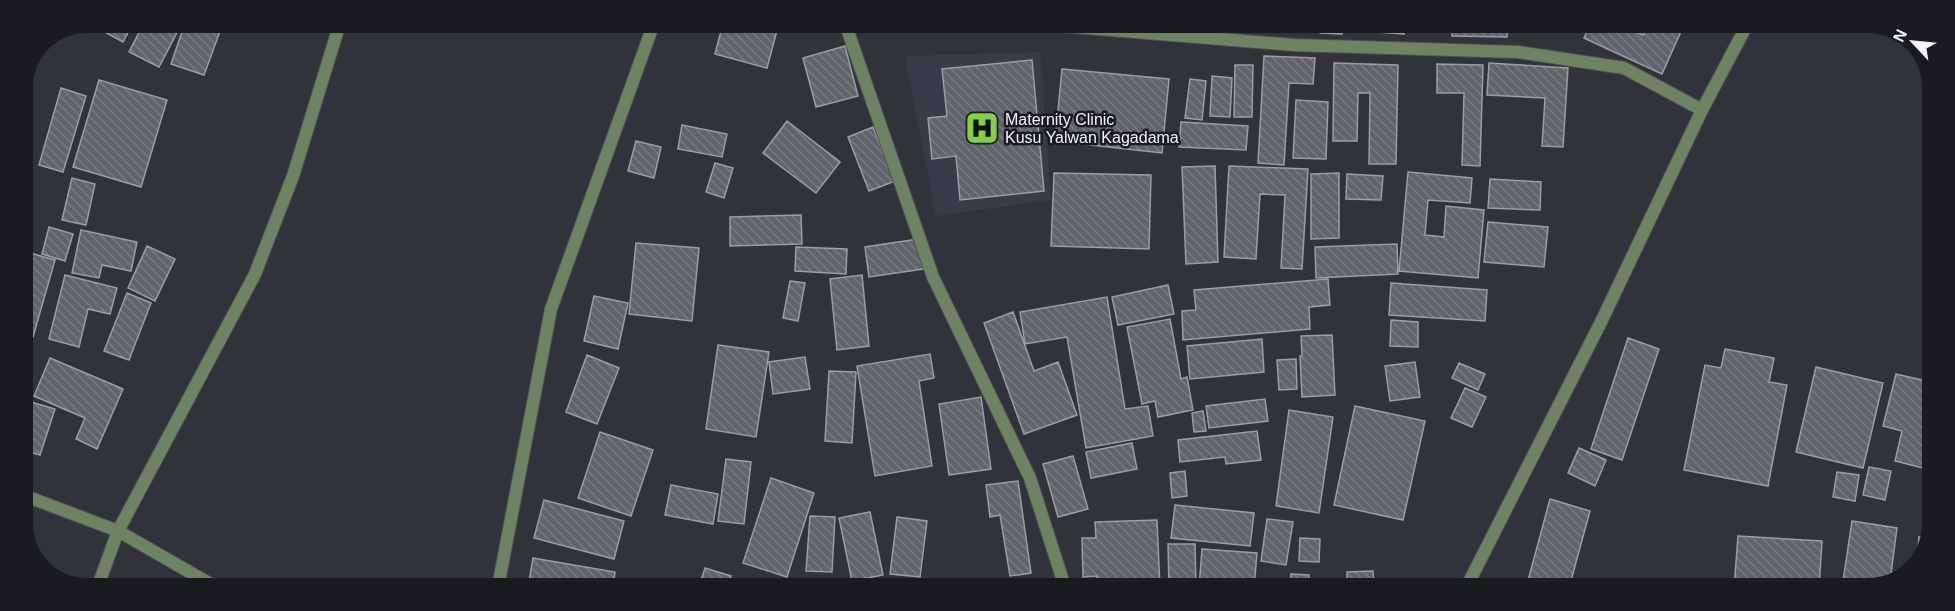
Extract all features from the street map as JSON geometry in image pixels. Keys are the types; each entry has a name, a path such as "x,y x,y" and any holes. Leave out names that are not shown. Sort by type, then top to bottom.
{"street":[{"path":"102,578 118,531 255,274 293,176 337,33"},
{"path":"500,578 551,309 650,33"},
{"path":"849,33 933,277 1030,478 1062,578"},
{"path":"1148,33 1294,45 1518,52 1624,68 1702,110"},
{"path":"1471,578 1602,320 1702,110 1743,33"},
{"path":"33,499 118,531 200,578"}],"shaded area":[{"name":"Maternity Clinic Kusu Yalwan Kagadama","path":"1040,52 1051,200 936,216 905,56"}],"building":[{"path":"107,33 128,33 123,42"},
{"path":"139,33 177,33 159,67 129,52"},
{"path":"182,33 219,33 204,75 171,64"},
{"path":"720,33 776,33 767,68 715,54"},
{"path":"1452,33 1507,33 1507,37 1452,36"},
{"path":"1586,33 1639,33 1643,35 1644,33 1680,33 1662,74 1584,38"},
{"path":"845,46 858,96 816,107 803,58"},
{"path":"1264,56 1315,58 1313,84 1289,83 1284,165 1258,163"},
{"name":"Maternity Clinic Kusu Yalwan Kagadama","path":"1032,60 1044,191 960,200 956,156 932,159 928,118 947,116 942,69"},
{"path":"1334,63 1398,65 1396,164 1369,164 1370,93 1358,93 1357,141 1333,141"},
{"path":"1489,63 1568,68 1563,147 1542,146 1545,98 1487,95"},
{"path":"1437,64 1483,65 1480,166 1462,165 1464,93 1437,93"},
{"path":"1235,65 1253,65 1252,117 1234,117"},
{"path":"1062,69 1169,79 1162,153 1055,141"},
{"path":"1212,76 1232,78 1230,117 1210,116"},
{"path":"1190,79 1206,81 1202,120 1185,118"},
{"path":"99,80 167,100 141,187 73,167"},
{"path":"61,88 86,96 63,172 39,165"},
{"path":"1296,100 1328,102 1326,159 1293,158"},
{"path":"787,121 840,162 816,193 763,153"},
{"path":"1181,122 1248,126 1246,150 1179,147"},
{"path":"682,125 727,134 722,157 678,149"},
{"path":"873,127 895,181 869,191 848,137"},
{"path":"636,141 661,147 654,178 628,171"},
{"path":"715,163 733,168 724,198 706,192"},
{"path":"1215,166 1218,262 1186,264 1182,167"},
{"path":"1229,166 1308,169 1302,269 1281,268 1285,195 1260,194 1256,259 1224,257"},
{"path":"1408,172 1472,178 1470,203 1428,200 1425,235 1444,237 1446,206 1484,210 1478,278 1399,271"},
{"path":"1054,173 1151,175 1149,249 1051,246"},
{"path":"1339,173 1339,238 1311,239 1311,174"},
{"path":"1347,174 1383,176 1381,200 1346,199"},
{"path":"72,178 95,184 86,225 62,220"},
{"path":"1490,179 1541,182 1540,210 1488,208"},
{"path":"801,215 802,244 730,246 730,217"},
{"path":"1488,222 1548,227 1544,267 1484,262"},
{"path":"49,227 73,234 65,261 42,254"},
{"path":"81,230 137,242 131,271 102,265 99,278 72,273"},
{"path":"918,239 923,269 869,277 865,247"},
{"path":"636,243 699,248 692,321 629,314"},
{"path":"1397,244 1398,274 1316,278 1315,247"},
{"path":"147,246 175,259 155,301 128,288"},
{"path":"796,247 847,249 846,274 795,271"},
{"path":"33,254 55,260 33,337"},
{"path":"65,275 117,288 110,314 88,309 79,347 49,339"},
{"path":"862,275 869,346 837,350 830,279"},
{"path":"1328,279 1330,305 1309,307 1310,329 1183,340 1182,311 1196,310 1194,290"},
{"path":"790,281 805,283 798,321 783,318"},
{"path":"1391,283 1487,290 1485,321 1389,315"},
{"path":"1168,285 1174,314 1118,325 1112,297"},
{"path":"127,293 151,303 129,360 104,351"},
{"path":"594,296 628,303 618,349 584,341"},
{"path":"1107,297 1125,409 1148,406 1153,436 1086,448 1067,337 1025,344 1020,312"},
{"path":"1013,312 1034,371 1058,362 1077,415 1024,434 984,323"},
{"path":"1170,319 1181,379 1187,377 1193,410 1158,417 1155,401 1142,404 1127,327"},
{"path":"1391,320 1418,322 1418,347 1390,346"},
{"path":"1332,335 1335,395 1302,397 1301,336"},
{"path":"1628,338 1659,349 1622,460 1591,449"},
{"path":"1262,339 1264,372 1190,379 1187,346"},
{"path":"718,345 769,352 756,437 706,429"},
{"path":"1725,349 1774,358 1769,382 1787,385 1768,486 1684,470 1705,365 1721,368"},
{"path":"930,354 934,378 919,381 932,466 875,476 857,366"},
{"path":"587,355 619,368 597,424 566,412"},
{"path":"805,357 810,389 773,394 769,362"},
{"path":"50,358 123,389 97,449 76,439 85,418 34,396"},
{"path":"1296,359 1297,389 1279,390 1277,360"},
{"path":"1415,362 1420,397 1390,401 1385,366"},
{"path":"1459,363 1485,374 1478,390 1452,378"},
{"path":"1816,367 1883,383 1863,468 1796,452"},
{"path":"829,371 856,372 852,443 825,441"},
{"path":"1896,374 1922,380 1922,468 1895,461 1902,431 1883,426"},
{"path":"1465,388 1486,397 1472,427 1451,418"},
{"path":"981,397 991,469 949,475 939,404"},
{"path":"1265,399 1268,421 1209,428 1206,406"},
{"path":"33,403 55,409 40,455 33,453"},
{"path":"1355,406 1425,421 1403,520 1334,505"},
{"path":"1289,410 1333,417 1319,513 1276,506"},
{"path":"1203,411 1206,431 1194,432 1192,413"},
{"path":"1257,431 1261,460 1226,464 1225,457 1180,462 1178,440"},
{"path":"600,432 653,450 631,516 578,498"},
{"path":"1132,443 1137,469 1091,478 1086,452"},
{"path":"1579,448 1606,460 1595,486 1568,473"},
{"path":"1073,456 1088,509 1058,517 1043,464"},
{"path":"726,459 751,462 744,524 718,521"},
{"path":"1869,467 1891,471 1885,500 1863,495"},
{"path":"1185,471 1187,496 1172,498 1170,473"},
{"path":"1837,472 1859,475 1855,501 1833,497"},
{"path":"771,478 814,493 787,577 743,563"},
{"path":"1018,481 1031,573 1010,576 1000,515 990,517 986,485"},
{"path":"671,485 718,494 713,524 665,515"},
{"path":"1550,499 1590,511 1572,578 1529,578"},
{"path":"544,500 624,521 614,559 534,538"},
{"path":"1175,505 1254,513 1250,546 1171,538"},
{"path":"870,512 883,575 851,578 839,518"},
{"path":"810,516 835,517 832,572 806,571"},
{"path":"897,517 927,521 920,577 890,574"},
{"path":"1267,519 1293,522 1286,565 1261,561"},
{"path":"1157,520 1160,578 1083,577 1082,538 1096,538 1095,522"},
{"path":"1852,521 1897,528 1891,573 1878,577 1843,578"},
{"path":"1738,536 1822,541 1820,578 1735,578"},
{"path":"1300,538 1320,539 1319,562 1299,561"},
{"path":"1168,544 1195,544 1196,578 1169,578"},
{"path":"1202,549 1257,553 1255,578 1200,578"},
{"path":"533,558 615,572 614,578 530,578"},
{"path":"705,568 731,576 730,578 702,578"},
{"path":"1373,571 1373,578 1347,578 1347,572"},
{"path":"1291,574 1309,575 1309,578 1291,578"}],"place":[{"name":"Maternity Clinic Kusu Yalwan Kagadama","path":"982,128"}]}
